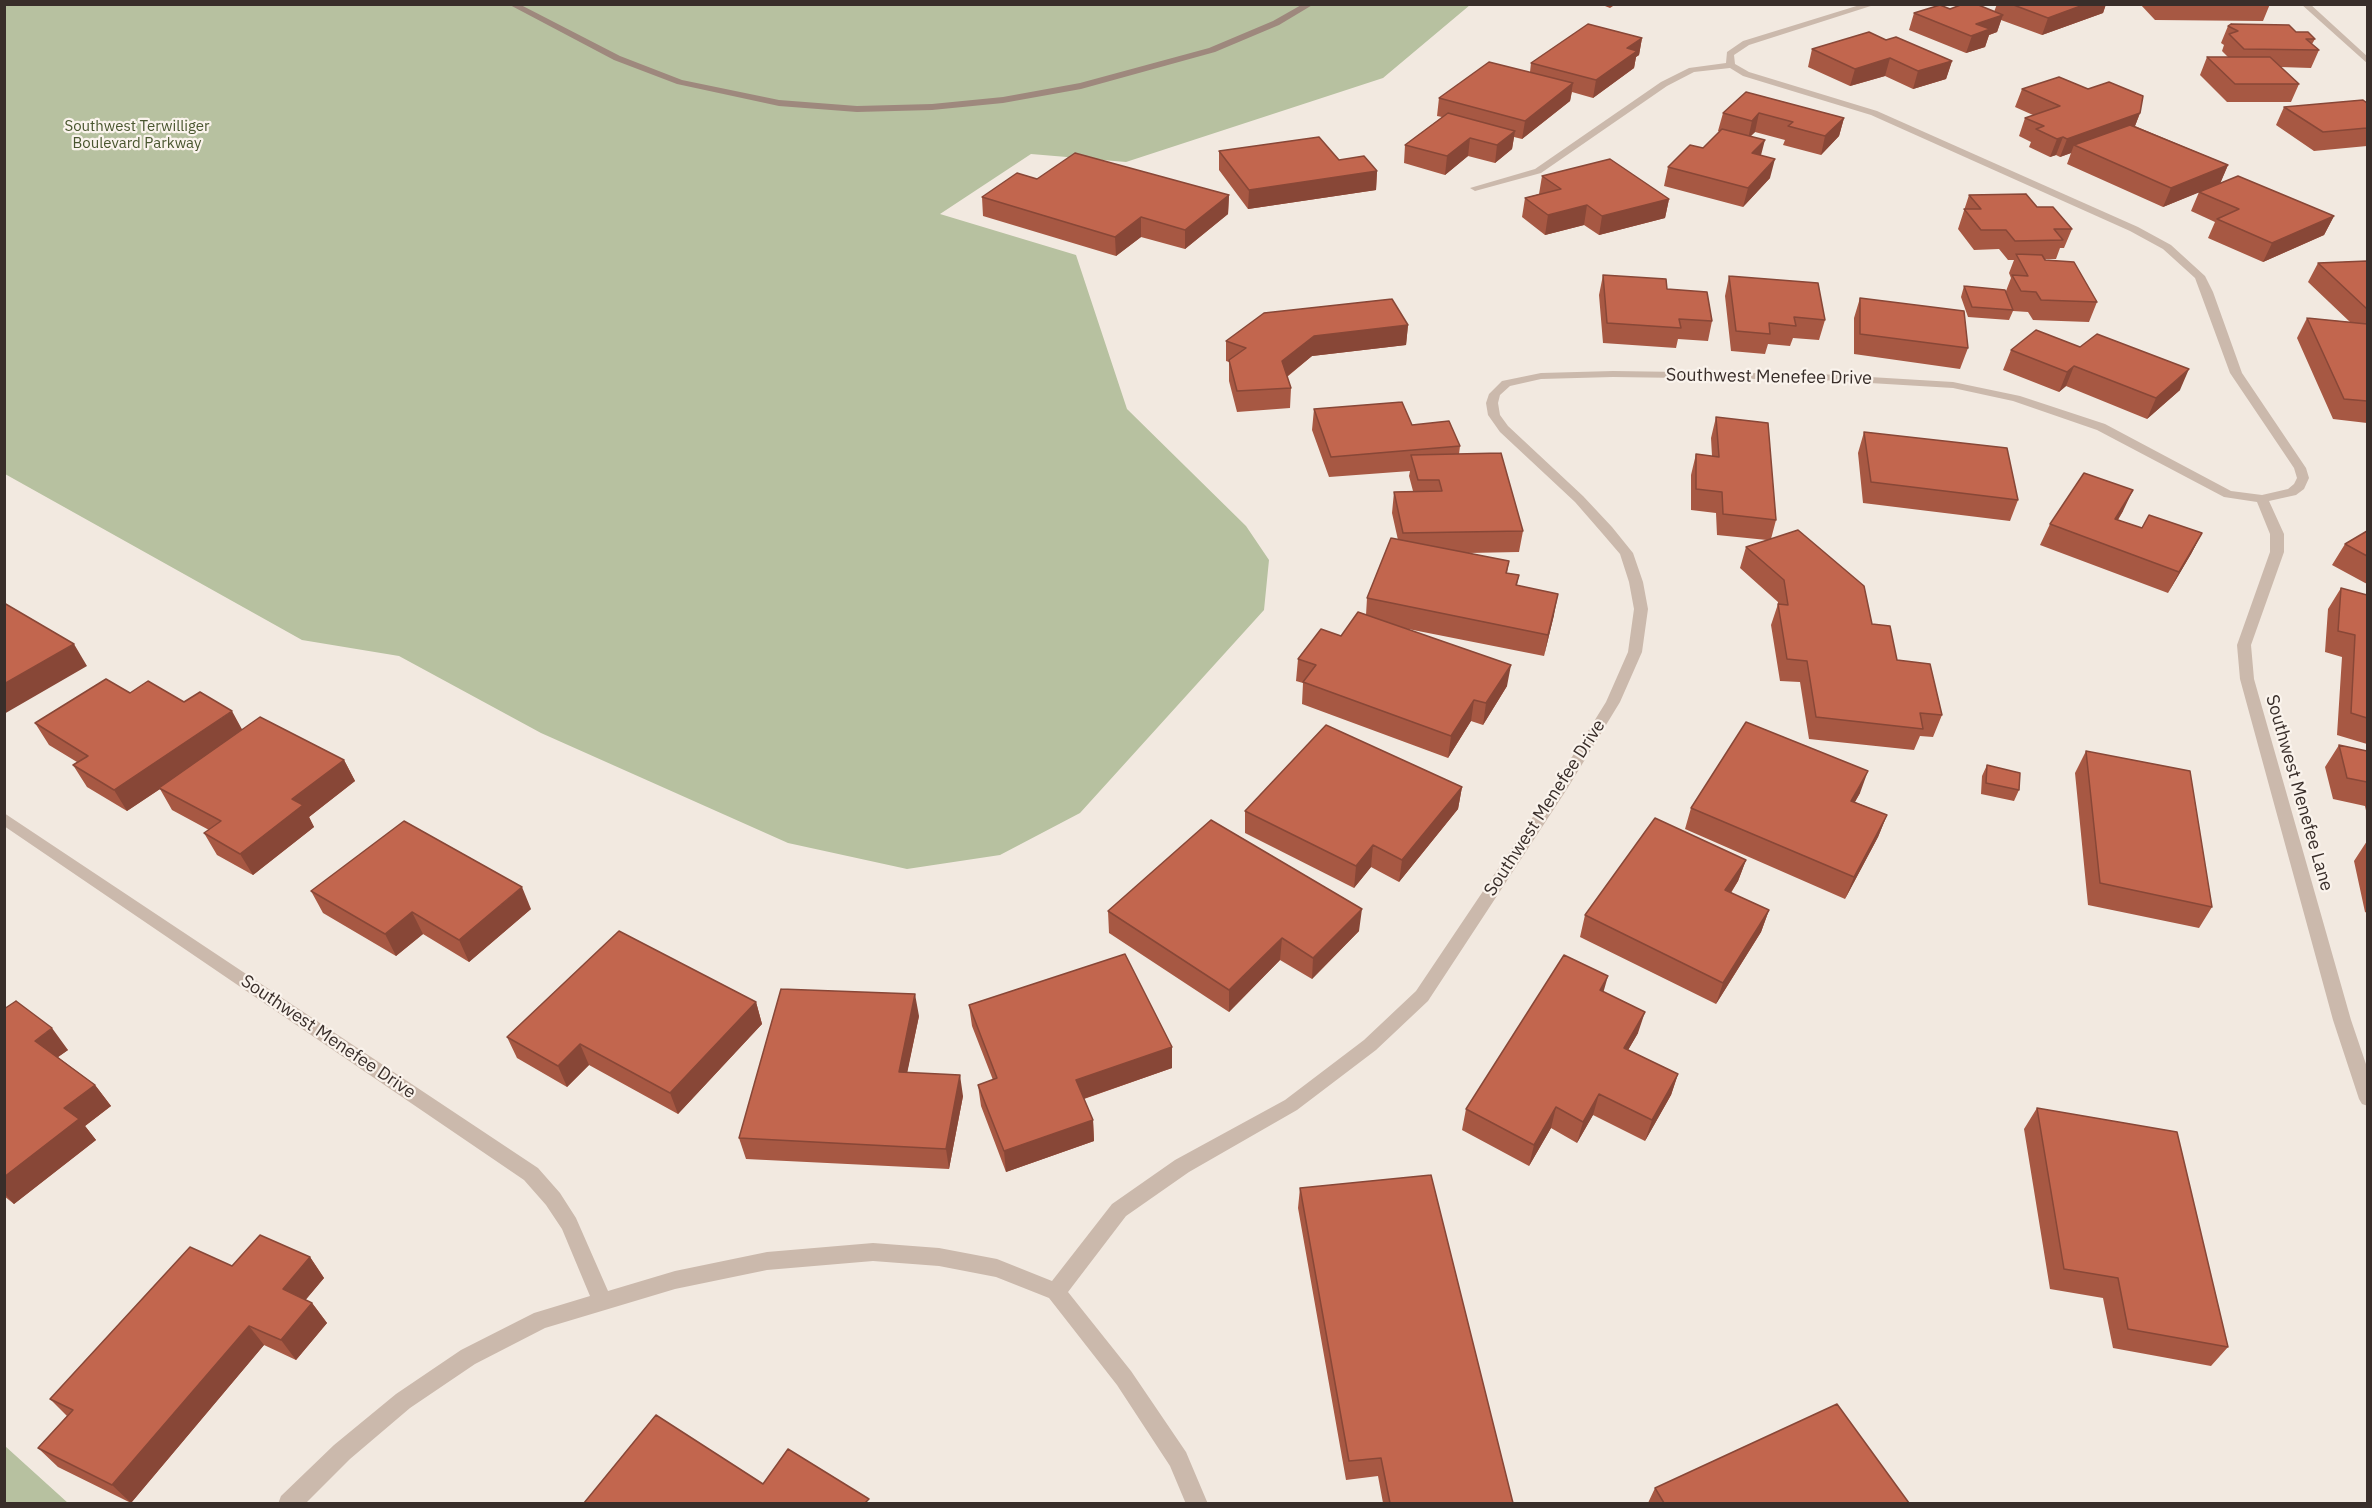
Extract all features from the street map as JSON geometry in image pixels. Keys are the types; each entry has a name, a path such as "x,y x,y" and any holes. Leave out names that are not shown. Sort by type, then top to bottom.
{"main road":[{"path":"512,4 617,58 680,82 779,104 857,109 932,107 1003,100 1081,86 1212,50 1276,23 1310,4"}],"street":[{"path":"1475,188 1538,171 1664,84 1692,70 1731,65 1730,54 1746,43 1873,4"},
{"path":"2305,4 2367,62"},
{"name":"Southwest Menefee Drive","path":"1056,1292 1119,1210 1182,1166 1291,1105 1370,1045 1422,996 1562,785 1613,702 1635,652 1641,609 1636,582 1626,554 1607,530 1580,499 1504,429 1494,415 1492,403 1495,394 1506,384 1541,376 1613,374 1820,377 1953,385 2016,398 2061,412 2131,441 2228,494 2262,499 2292,492 2300,486 2302,477 2300,468 2236,373 2208,292 2200,276 2186,261 2167,247 2134,229 1912,129 1839,102 1746,74 1731,65"},
{"name":"Southwest Menefee Lane","path":"2262,499 2277,534 2277,552 2244,645 2247,679 2342,1020 2367,1099"},
{"name":"Southwest Menefee Drive","path":"4,818 531,1174 553,1199 569,1224 602,1300"},
{"path":"289,1503 342,1452 403,1401 468,1357 541,1320 675,1280 767,1261 873,1252 939,1257 997,1268 1056,1292 1124,1378 1178,1459 1197,1503"}],"green space":[{"name":"Southwest Terwilliger Boulevard Parkway","path":"5,5 1470,5 1383,78 1126,162 1031,154 940,214 1076,255 1127,409 1246,526 1269,560 1264,610 1080,813 1000,855 907,869 788,843 541,733 399,656 302,640 5,474"},
{"path":"5,1446 68,1503 5,1503"}],"building":[{"path":"1963,4 1976,4 2003,15 1976,24 1990,29 1971,36 1914,13 1940,5 1950,9"},
{"path":"2011,4 2086,4 2048,18"},
{"path":"1588,24 1642,38 1627,48 1637,51 1596,80 1531,63"},
{"path":"2231,24 2289,25 2296,32 2308,32 2315,39 2306,39 2319,50 2244,49 2229,34 2238,31 2228,26"},
{"path":"1869,32 1886,40 1896,37 1952,61 1918,71 1890,58 1855,69 1812,49"},
{"path":"2207,57 2270,57 2299,84 2235,84"},
{"path":"1489,62 1573,83 1525,121 1439,98"},
{"path":"2059,77 2088,89 2109,82 2143,96 2140,113 2067,139 2063,137 2057,139 2036,129 2044,126 2025,118 2060,106 2022,89"},
{"path":"1746,92 1844,118 1825,136 1788,126 1793,122 1759,113 1752,121 1723,113"},
{"path":"2363,100 2367,103 2367,128 2323,132 2284,107"},
{"path":"1448,113 1515,131 1497,145 1470,138 1447,156 1405,145"},
{"path":"2130,125 2228,165 2171,188 2074,145"},
{"path":"1722,129 1765,140 1752,153 1775,159 1748,188 1668,167 1690,145 1703,148"},
{"path":"1319,137 1339,160 1364,156 1377,171 1249,190 1219,151"},
{"path":"1075,153 1229,195 1185,230 1141,217 1115,237 982,197 1017,173 1037,179"},
{"path":"1610,159 1669,199 1602,216 1587,205 1548,215 1525,198 1561,189 1542,176"},
{"path":"2238,176 2334,216 2272,243 2217,219 2239,209 2199,192"},
{"path":"2026,194 2037,207 2053,207 2072,229 2054,229 2063,240 2015,241 2006,230 1981,230 1964,209 1981,209 1969,195"},
{"path":"2016,254 2042,255 2045,260 2074,262 2097,302 2041,300 2036,292 2021,291 2012,275 2028,276"},
{"path":"2367,261 2367,309 2318,263"},
{"path":"1603,275 1666,279 1667,289 1707,292 1712,321 1679,319 1681,328 1607,323"},
{"path":"1729,276 1818,283 1825,320 1794,317 1796,326 1769,323 1770,334 1736,331"},
{"path":"1964,286 2005,290 2013,310 1972,307"},
{"path":"1860,298 1964,311 1968,348 1860,334"},
{"path":"1392,299 1408,325 1314,336 1282,361 1291,388 1237,391 1229,360 1246,348 1226,341 1264,313"},
{"path":"2307,318 2367,324 2367,401 2344,399"},
{"path":"2036,330 2080,347 2097,334 2189,369 2156,398 2074,366 2067,372 2011,350"},
{"path":"1402,402 1412,425 1449,421 1460,446 1331,457 1314,409"},
{"path":"1716,417 1768,423 1776,520 1723,514 1722,492 1696,489 1696,454 1719,457"},
{"path":"1864,432 2007,448 2018,500 1871,482"},
{"path":"1501,453 1523,531 1403,533 1394,492 1442,491 1439,480 1418,480 1411,455"},
{"path":"2084,473 2133,490 2115,519 2142,528 2149,515 2202,533 2179,572 2050,524"},
{"path":"1798,530 1864,586 1872,624 1890,626 1897,660 1930,664 1942,715 1920,713 1923,729 1816,717 1807,661 1787,659 1778,604 1788,605 1784,580 1746,547"},
{"path":"2367,531 2367,556 2345,544"},
{"path":"1391,538 1509,561 1506,573 1519,575 1516,585 1558,594 1548,635 1367,598"},
{"path":"2341,588 2367,595 2367,718 2351,713 2355,635 2338,631"},
{"path":"4,603 74,644 4,684"},
{"path":"1358,612 1511,665 1486,703 1474,700 1451,736 1303,682 1316,665 1298,659 1321,629 1341,636"},
{"path":"106,679 130,693 148,681 184,702 200,692 232,711 114,790 73,765 88,756 35,723"},
{"path":"260,717 344,760 292,799 303,805 240,854 204,833 221,821 159,788"},
{"path":"1746,722 1868,771 1851,801 1887,815 1854,877 1691,808"},
{"path":"1326,725 1462,787 1402,860 1373,845 1356,866 1245,811"},
{"path":"2339,745 2367,751 2367,782 2347,778"},
{"path":"2086,751 2190,771 2212,907 2100,883"},
{"path":"1987,765 2020,773 2019,790 1986,783"},
{"path":"1655,818 1746,860 1725,890 1769,910 1723,983 1585,915"},
{"path":"1211,820 1362,909 1313,958 1282,938 1229,990 1108,911"},
{"path":"404,821 522,887 459,940 412,912 385,934 311,891"},
{"path":"619,931 756,1002 670,1093 580,1044 558,1066 507,1037"},
{"path":"1125,954 1172,1047 1076,1080 1093,1120 1004,1151 978,1085 997,1078 969,1005"},
{"path":"1564,955 1608,976 1600,990 1645,1012 1624,1048 1678,1074 1652,1120 1599,1094 1583,1122 1556,1107 1534,1145 1466,1109"},
{"path":"781,989 915,994 899,1072 960,1075 946,1149 739,1138"},
{"path":"16,1001 52,1028 35,1041 95,1085 64,1108 79,1119 4,1177 4,1009"},
{"path":"2037,1108 2177,1132 2228,1347 2128,1329 2118,1278 2064,1269"},
{"path":"1431,1175 1513,1503 1390,1503 1381,1458 1349,1461 1300,1188"},
{"path":"260,1235 310,1257 283,1289 312,1303 281,1340 249,1326 112,1485 38,1448 73,1410 50,1399 190,1247 232,1266"},
{"path":"1837,1404 1909,1503 1664,1503 1655,1488"},
{"path":"656,1415 763,1484 788,1449 869,1499 865,1503 584,1503"}]}
